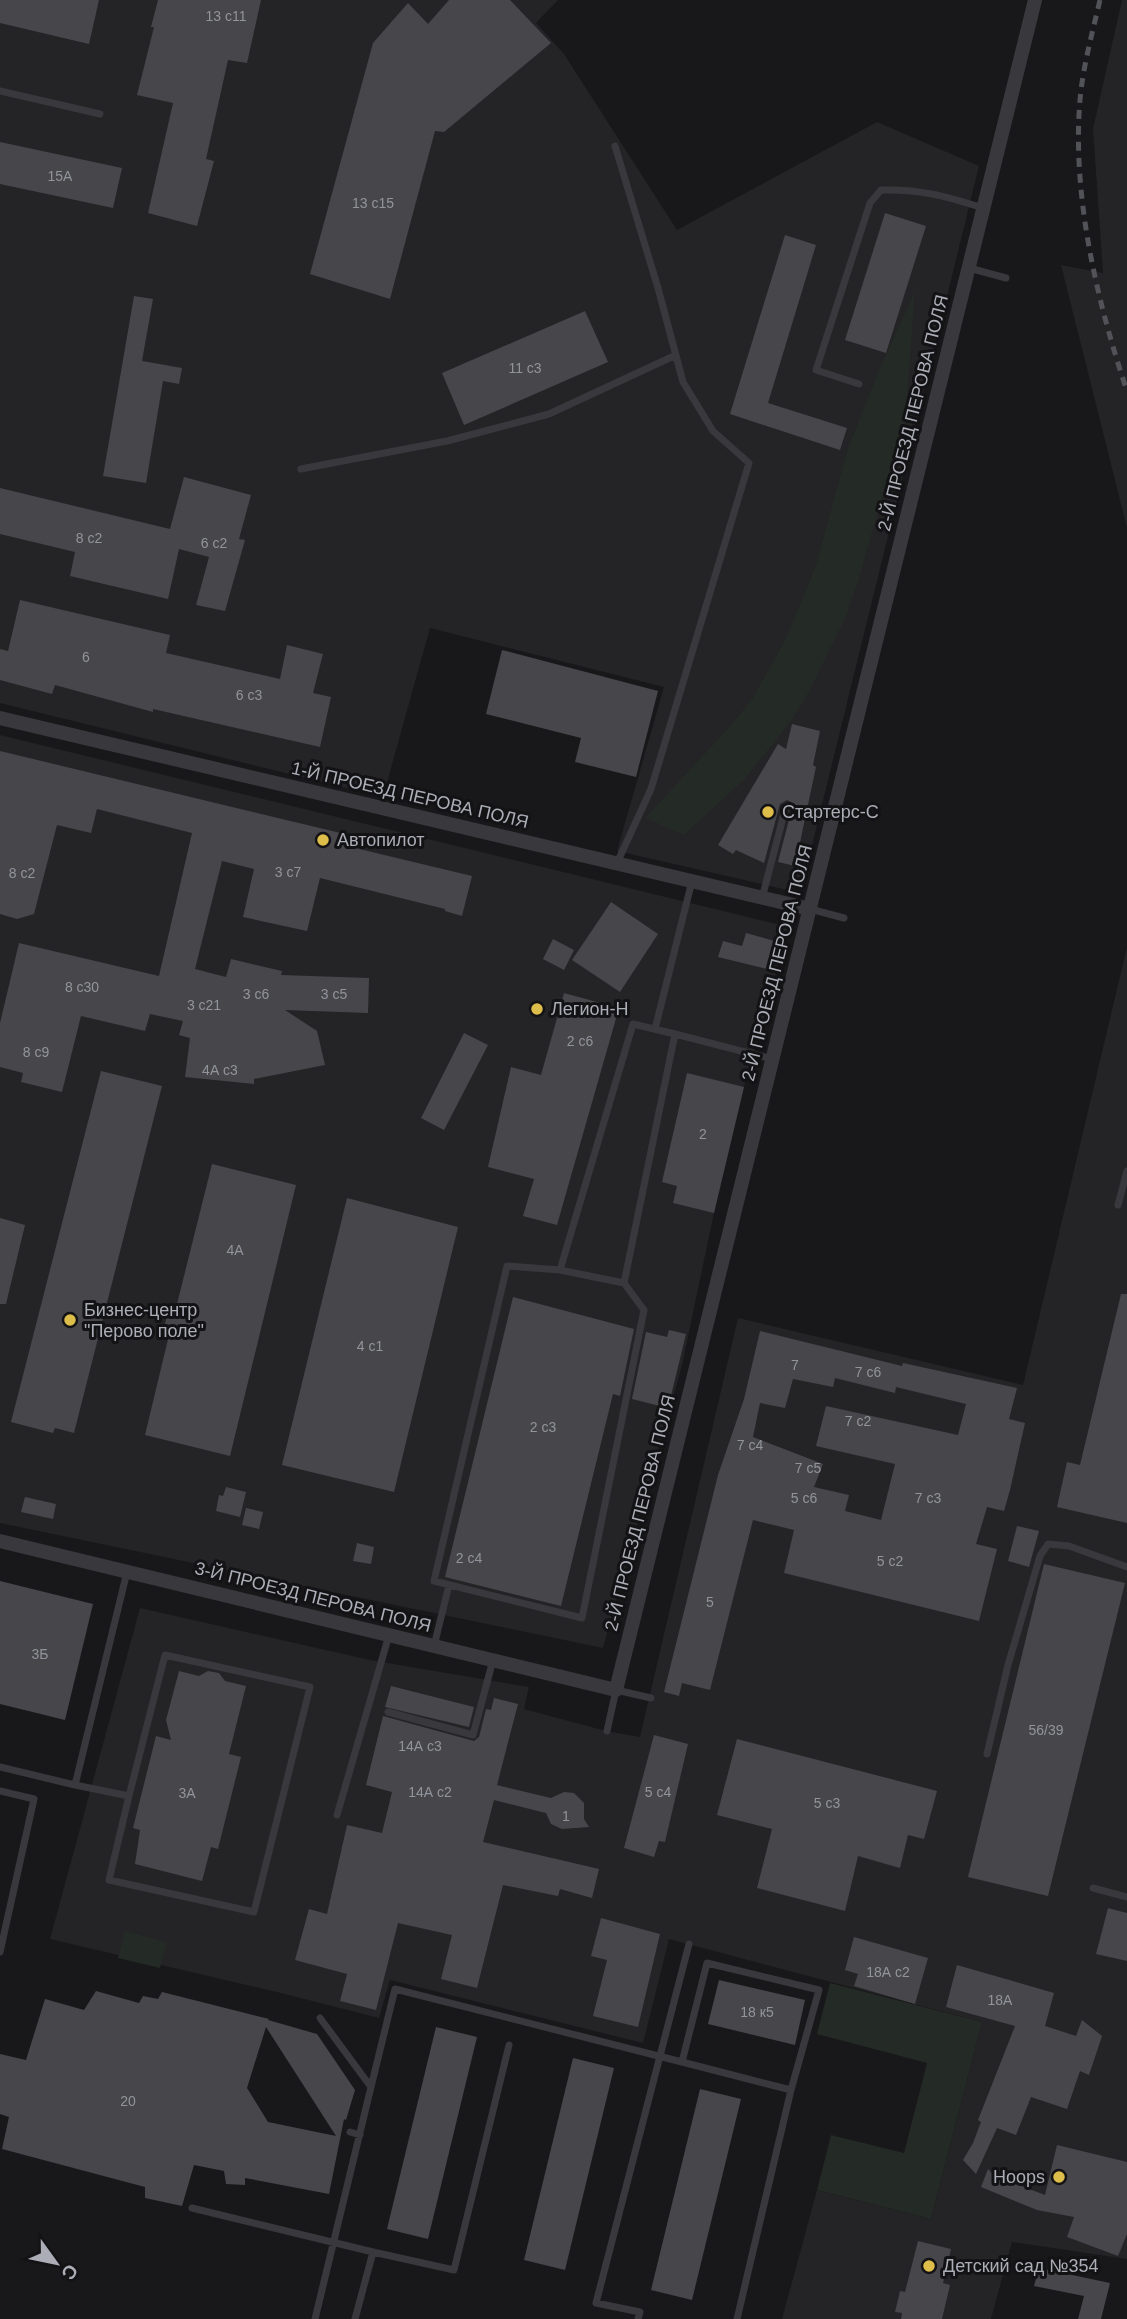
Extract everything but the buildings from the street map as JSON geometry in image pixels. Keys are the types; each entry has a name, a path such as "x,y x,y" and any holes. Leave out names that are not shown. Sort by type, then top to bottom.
{"street":[{"name":"2-Й ПРОЕЗД ПЕРОВА ПОЛЯ","path":"616,1690 1035,0"},
{"name":"1-Й ПРОЕЗД ПЕРОВА ПОЛЯ","path":"0,718 810,909"},
{"name":"3-Й ПРОЕЗД ПЕРОВА ПОЛЯ","path":"0,1541 616,1690"}],"lane":[{"path":"0,91 100,114"},
{"path":"615,146 683,382 713,431 749,463 651,789 617,864"},
{"path":"859,384 816,370 870,203 881,190 914,190 947,196 984,209"},
{"path":"969,268 1006,278"},
{"path":"301,469 447,442 549,414 676,355"},
{"path":"762,898 786,806"},
{"path":"655,1029 692,881"},
{"path":"810,909 844,918"},
{"path":"560,1270 633,1024 773,1060"},
{"path":"624,1283 675,1034"},
{"path":"1118,1205 1127,1171"},
{"path":"507,1266 560,1270 624,1283 644,1310 582,1618 434,1581 507,1266"},
{"path":"987,1754 1008,1665 1040,1556 1048,1544 1069,1546 1127,1567"},
{"path":"75,1785 128,1571"},
{"path":"434,1646 449,1585"},
{"path":"337,1815 389,1635"},
{"path":"164,1655 310,1687 254,1912 109,1880 130,1796 164,1655"},
{"path":"388,1712 473,1735 493,1660"},
{"path":"607,1731 616,1690 651,1698"},
{"path":"0,1767 130,1796"},
{"path":"0,1791 34,1799 0,1952"},
{"path":"1093,1888 1127,1897"},
{"path":"638,2319 640,2312 596,2303 689,1944"},
{"path":"682,2062 707,1963 819,1990 791,2090 737,2319"},
{"path":"314,2319 395,1989 791,2090"},
{"path":"320,2018 371,2087"},
{"path":"192,2208 454,2270 509,2045"},
{"path":"349,2132 360,2135"},
{"path":"355,2319 373,2252"}],"shaded area":[{"path":"0,0 558,0 536,23 564,54 677,230 877,122 979,166 803,882 792,891 617,851 664,687 430,628 383,797 0,703"},
{"path":"1122,0 1127,0 1127,528 1061,265 1103,273 1093,129"},
{"path":"915,291 905,426 844,621 809,692 791,721 745,779 684,835 645,818 733,723 754,696 786,638 815,568 848,448 878,372"},
{"path":"0,735 789,927 744,1087 682,1365 603,1648 0,1523"},
{"path":"1127,947 1127,2259 1012,2242 991,2319 782,2319 817,2190 931,2219 982,2022 669,1939 643,2043 390,1980 379,2018 50,1939 140,1608 370,1660 529,1687 524,1709 606,1731 640,1737 738,1318 1023,1385"},
{"path":"125,1931 167,1942 160,1968 118,1958"},
{"path":"830,1983 982,2022 931,2219 817,2190 831,2135 904,2153 927,2063 817,2034"}],"railway":[{"path":"1100,0 1081,90 1079,165 1088,242 1096,281 1127,391"}],"place":[{"name":"Стартерс-С","path":"768,812"},
{"name":"Автопилот","path":"323,840"},
{"name":"Легион-Н","path":"537,1009"},
{"name":"Бизнес-центр \"Перово поле\"","path":"70,1320"},
{"name":"Hoops","path":"1059,2177"},
{"name":"Детский сад №354","path":"929,2266"}]}
